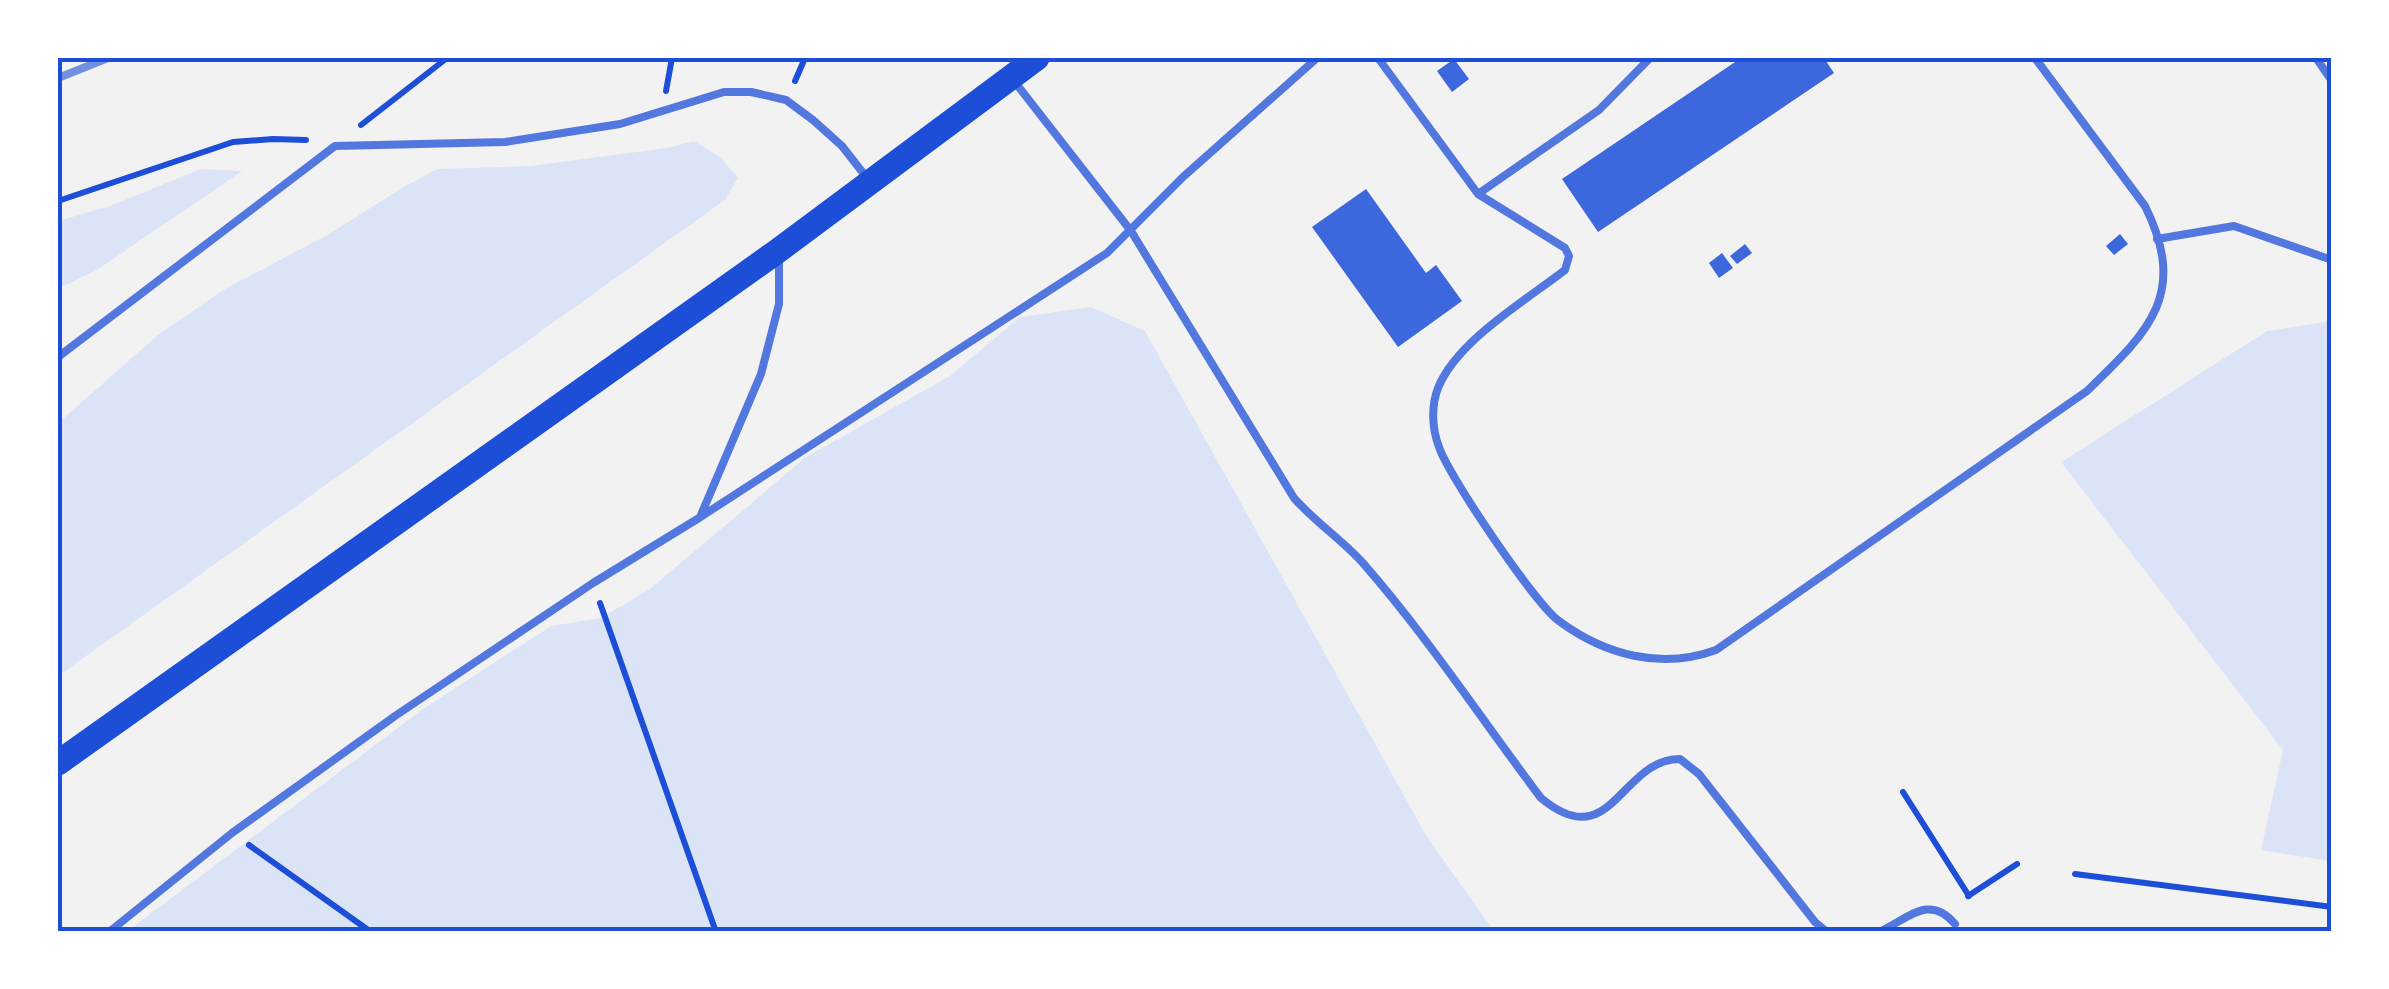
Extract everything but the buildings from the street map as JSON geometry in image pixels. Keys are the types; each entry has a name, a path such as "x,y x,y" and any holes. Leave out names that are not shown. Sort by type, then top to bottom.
{"main road":[{"path":"58,763 779,250 1038,58"}],"lane":[{"path":"109,932 232,833 395,716 592,583 700,518 1107,253 1183,177 1317,58"},
{"path":"1378,58 1478,194 1565,248 1568,264 1465,348 1444,376 1436,391 1433,425 1447,468 1548,613 1600,645 1668,662 1716,650 2088,391 2132,350 2157,309 2162,284 2157,239 2145,206 2036,58"},
{"path":"1478,194 1598,110 1650,58"},
{"path":"2316,58 2332,81"},
{"path":"1011,78 1054,128 1131,232 1294,498 1358,559 1388,594 1541,798 1561,814 1577,819 1594,815 1659,763 1680,759 1699,774 1815,922 1827,932"},
{"path":"58,357 335,146 505,142 620,124 724,92 751,92 786,100 813,120 842,146 869,181"},
{"path":"2157,239 2234,226 2332,260"},
{"path":"700,518 761,374 779,304 779,250"},
{"path":"1879,932 1914,912 1936,908 1955,924"}],"path":[{"path":"58,201 233,142 274,138 335,146 446,58"},
{"path":"592,583 716,932"},
{"path":"1903,792 1969,896"},
{"path":"232,833 371,932"},
{"path":"1944,912 2017,864"},
{"path":"2075,874 2332,907"}],"shaded area":[{"path":"694,141 721,158 738,178 725,200 58,676 58,423 158,335 223,290 331,233 437,169 530,166"},
{"path":"201,169 242,171 97,270 58,289 58,221 110,206"},
{"path":"1091,307 1145,331 1427,837 1494,931 126,932 423,709 551,626 601,618 650,589 806,457 950,376 1020,317"},
{"path":"2332,321 2331,861 2261,850 2283,750 2061,462 2267,331"}],"railway":[{"path":"58,78 108,58"}]}
